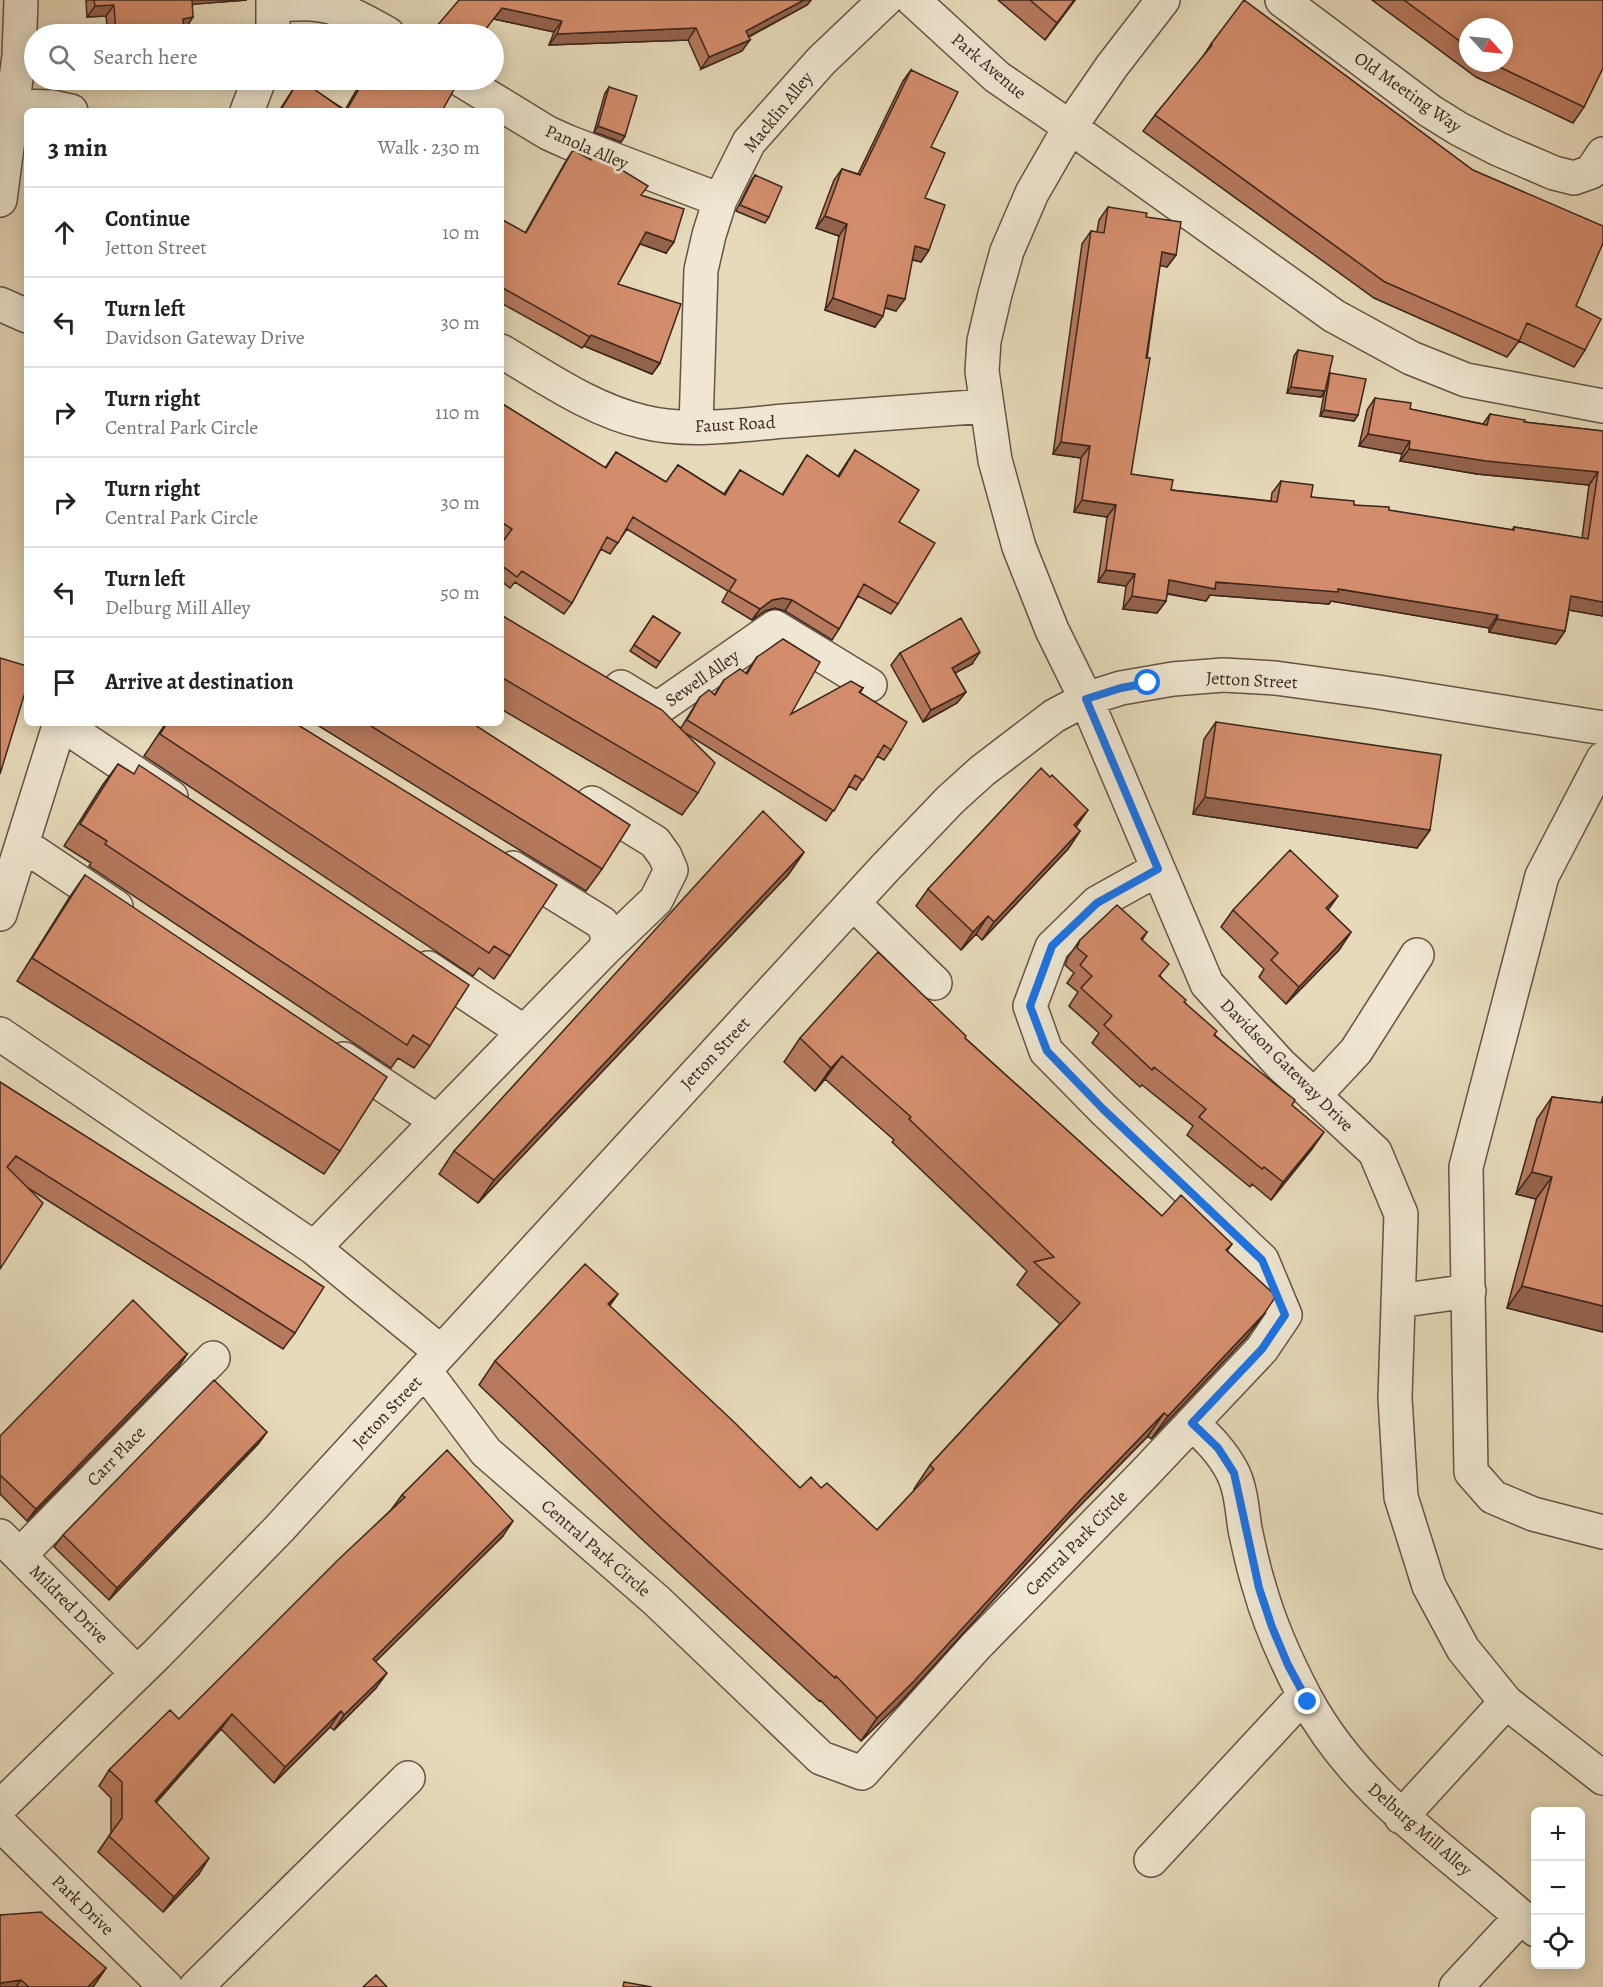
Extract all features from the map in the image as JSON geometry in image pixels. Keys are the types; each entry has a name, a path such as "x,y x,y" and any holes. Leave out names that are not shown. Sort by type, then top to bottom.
{"street":[{"path":"0,200 19,56 21,0"},
{"name":"Macklin Alley","path":"696,426 701,270 720,200 749,142 820,61 885,0"},
{"name":"Park Avenue","path":"913,0 997,77 1334,316 1401,352 1466,380 1603,406"},
{"name":"Davidson Gateway Drive","path":"1163,0 1112,66 1070,127 1032,193 1007,251 984,341 982,370 995,460 1019,547 1052,630 1086,699 1207,984 1280,1064 1375,1152 1401,1214 1395,1398 1401,1497 1429,1586 1463,1649 1506,1702 1603,1778"},
{"name":"Old Meeting Way","path":"1282,0 1430,111 1498,149 1554,173 1574,178 1591,172 1603,154"},
{"path":"272,13 312,4 331,7 372,24"},
{"path":"248,108 255,90"},
{"name":"Panola Alley","path":"478,90 568,142 720,200"},
{"path":"13,106 58,108"},
{"path":"0,304 24,315"},
{"name":"Faust Road","path":"504,353 582,399 615,414 677,427 735,425 986,406"},
{"name":"Sewell Alley","path":"598,674 657,709 775,627 870,685"},
{"name":"Jetton Street","path":"0,1807 279,1529 942,809 982,771 1054,716 1086,699 1121,688 1173,679 1223,675 1275,678 1378,692 1603,728"},
{"path":"0,914 59,726"},
{"path":"64,726 198,815"},
{"path":"1603,759 1542,876 1466,1167 1471,1472 1493,1497 1533,1514 1603,1532"},
{"path":"314,1248 607,947 656,900 671,870 665,856 654,842 566,786"},
{"path":"22,844 141,923"},
{"path":"491,854 602,923 608,933 607,947"},
{"name":"Central Park Circle","path":"433,1361 486,1452 657,1601 821,1758 862,1773 976,1646 1262,1349 1285,1315 1262,1260 1103,1109 1047,1051 1030,1006 1052,946 1097,903 1158,869"},
{"path":"853,903 935,983"},
{"path":"406,953 524,1032"},
{"path":"1314,1096 1356,1051 1417,955"},
{"path":"0,1034 314,1248 433,1361"},
{"path":"319,1042 437,1121"},
{"path":"1398,1302 1469,1291"},
{"name":"Carr Place","path":"10,1545 213,1358"},
{"name":"Delburg Mill Alley","path":"1192,1423 1218,1448 1234,1473 1259,1588 1276,1637 1305,1695 1330,1736 1354,1769 1401,1817 1528,1924"},
{"name":"Mildred Drive","path":"10,1545 137,1673"},
{"path":"1151,1860 1305,1695"},
{"path":"1401,1817 1506,1702"},
{"path":"196,1987 408,1778"},
{"name":"Park Drive","path":"0,1824 166,1987"},
{"path":"1456,1987 1528,1924"}],"building":[{"path":"94,0 192,0 193,17 183,19 183,24 115,24 114,5 95,6"},
{"path":"459,0 804,0 746,31 750,40 709,57 696,28 557,34 562,21 502,8 490,24 439,24"},
{"path":"1030,0 1074,0 1057,23"},
{"path":"1244,0 1473,170 1603,226 1603,243 1576,306 1601,319 1585,350 1527,323 1519,341 1385,282 1155,115 1212,45"},
{"path":"1404,0 1603,0 1603,68 1584,107 1510,72 1513,72 1513,18 1459,18 1459,40"},
{"path":"911,70 958,92 931,147 945,153 925,198 945,205 929,250 915,246 905,299 888,295 883,316 833,298 847,224 825,216 842,169 860,175"},
{"path":"609,87 637,96 625,136 598,126"},
{"path":"293,90 315,90 341,108 282,108"},
{"path":"358,90 454,90 444,108 348,108"},
{"path":"573,150 591,160 592,157 617,167 648,186 641,195 684,209 674,242 646,232 618,284 681,304 660,363 591,335 590,337 504,289 504,221 526,233"},
{"path":"755,175 782,187 769,217 740,205"},
{"path":"1108,207 1147,213 1146,217 1181,222 1176,255 1162,252 1146,358 1150,358 1131,474 1173,480 1171,490 1277,502 1281,481 1313,485 1311,497 1354,501 1354,505 1389,507 1389,510 1588,539 1598,472 1486,461 1409,449 1410,441 1368,434 1375,398 1411,403 1410,409 1487,425 1490,414 1525,420 1524,422 1603,431 1603,602 1571,596 1565,631 1497,619 1498,615 1338,589 1338,592 1216,582 1215,589 1169,580 1166,601 1132,596 1135,574 1106,570 1116,505 1082,500 1090,446 1061,442 1091,231 1104,233"},
{"path":"1298,350 1333,356 1325,391 1291,387"},
{"path":"1330,373 1366,379 1358,415 1324,410"},
{"path":"504,405 606,468 616,452 666,482 678,465 725,495 740,470 783,495 807,455 839,477 855,450 919,490 899,522 935,543 898,604 864,584 839,629 792,600 783,598 772,600 760,609 729,591 736,580 633,517 618,543 607,537 572,603 522,571 517,577 504,567 504,540 512,529 504,524"},
{"path":"653,616 680,633 660,662 634,645"},
{"path":"504,617 662,710 715,763 698,793 504,679"},
{"path":"961,618 980,652 952,668 966,692 931,710 900,653"},
{"path":"783,639 820,662 791,714 851,681 863,688 859,692 907,722 891,750 884,745 863,780 855,775 834,811 687,720 700,697 709,690 715,695 724,680 740,669 747,674 757,657"},
{"path":"0,658 24,665 24,696 0,774"},
{"path":"1216,722 1441,755 1430,830 1205,797"},
{"path":"165,726 300,726 557,885 510,956 494,946 489,953 160,734"},
{"path":"371,726 477,726 630,825 602,869"},
{"path":"118,764 134,774 139,765 469,985 430,1046 413,1035 407,1045 105,844 107,841 80,824"},
{"path":"1041,768 1050,777 1052,775 1088,810 1074,825 1080,831 994,922 988,916 973,932 928,889"},
{"path":"763,811 804,852 494,1180 454,1151"},
{"path":"1290,850 1338,896 1326,908 1351,932 1299,987 1271,960 1278,953 1233,910"},
{"path":"85,875 387,1077 340,1151 32,958"},
{"path":"1117,905 1147,932 1141,939 1169,964 1159,976 1217,1031 1214,1035 1295,1100 1292,1105 1324,1132 1283,1182 1264,1167 1262,1169 1199,1117 1206,1109 1154,1067 1152,1070 1104,1025 1112,1016 1081,988 1092,976 1080,965 1087,956 1077,948 1080,940"},
{"path":"878,952 966,1036 965,1038 1162,1216 1181,1195 1232,1244 1226,1250 1276,1296 1264,1314 1168,1416 1164,1413 877,1718 836,1676 835,1678 661,1518 495,1361 585,1264 618,1294 608,1304 733,1421 800,1488 811,1477 821,1488 827,1483 877,1530 934,1469 930,1465 1080,1303 1034,1262 1054,1257 909,1119 911,1117 842,1056 831,1068 800,1038"},
{"path":"0,1082 324,1287 295,1333 16,1156 7,1167 43,1203 0,1269"},
{"path":"1552,1097 1603,1103 1603,1306 1522,1286 1552,1177 1532,1172"},
{"path":"133,1300 187,1354 36,1509 0,1475 0,1436"},
{"path":"214,1380 267,1432 117,1588 63,1535"},
{"path":"447,1450 513,1521 373,1659 387,1673 344,1715 341,1711 285,1767 232,1714 155,1801 209,1858 174,1897 109,1836 122,1818 122,1782 109,1770 170,1710 179,1719 340,1558 405,1497 402,1495"},
{"path":"41,1912 106,1968 88,1987 29,1987 21,1980 0,1983 0,1915"},
{"path":"376,1975 387,1987 363,1987"},
{"path":"624,1982 652,1987 623,1987"}],"route":[{"path":"1148,683 1121,688 1086,699 1158,869 1097,903 1052,946 1030,1006 1047,1051 1103,1109 1262,1260 1285,1315 1262,1349 1192,1423 1218,1448 1234,1473 1259,1588 1288,1665 1308,1702"}]}
